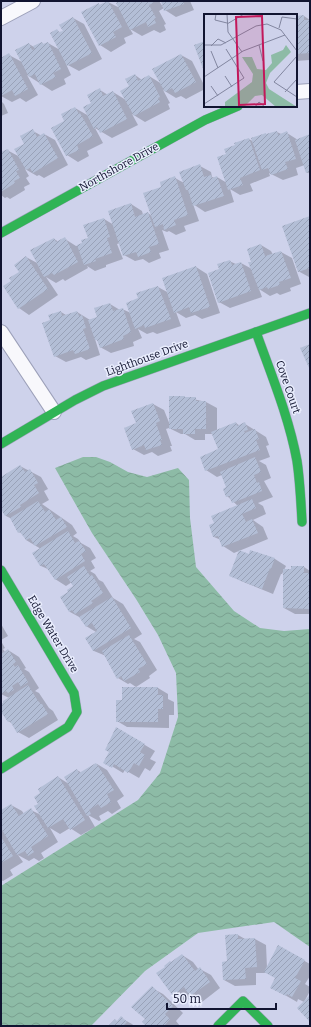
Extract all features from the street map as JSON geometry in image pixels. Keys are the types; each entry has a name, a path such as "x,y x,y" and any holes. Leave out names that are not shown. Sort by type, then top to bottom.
{"street":[{"path":"1,18 32,1"},
{"path":"297,92 310,91"},
{"name":"Northshore Drive","path":"1,232 205,120 236,107"},
{"name":"Lighthouse Drive","path":"1,444 75,400 103,386 310,313"},
{"path":"1,332 54,412"},
{"name":"Cove Court","path":"256,332 287,420 295,453 300,489 302,522"},
{"name":"Edge Water Drive","path":"1,570 74,693 77,712 68,727 1,769"},
{"path":"218,1026 243,1001 268,1026"}],"water":[{"path":"83,457 96,457 110,462 128,472 147,477 178,468 189,480 190,518 196,567 234,611 260,628 284,631 310,629 310,947 274,922 198,933 145,971 91,1026 1,1026 1,886 138,800 160,773 178,717 176,673 158,635 92,533 55,468"}],"building":[{"path":"108,1 122,27 113,32 116,37 99,46 81,12 99,3 99,5"},
{"path":"119,1 152,1 153,3 149,5 156,18 154,19 156,23 148,27 146,22 130,30 116,3"},
{"path":"161,1 183,1 184,4 164,11"},
{"path":"304,15 304,20 310,20 310,53 297,54 297,16"},
{"path":"73,17 92,53 67,66 50,33 57,29 59,32 63,31 59,25"},
{"path":"204,41 204,71 194,45"},
{"path":"42,42 43,44 48,42 61,69 53,73 56,77 40,85 35,74 29,77 15,50 29,43 32,50 35,49 33,46"},
{"path":"9,53 28,89 15,96 12,90 1,96 1,58"},
{"path":"181,54 196,82 175,93 172,88 165,92 152,69"},
{"path":"135,74 138,81 149,75 160,97 158,98 160,102 134,116 120,91 129,86 125,79"},
{"path":"100,88 103,96 113,91 127,119 100,133 97,127 94,129 83,107 91,103 87,95"},
{"path":"75,107 93,136 77,145 79,150 66,156 51,128 64,121 61,114"},
{"path":"33,129 37,137 44,133 58,158 33,173 30,168 26,170 14,149 24,144 20,136"},
{"path":"277,131 278,135 287,131 296,159 285,162 288,169 271,175 268,168 262,170 251,138"},
{"path":"310,134 310,172 306,173 295,140"},
{"path":"249,138 260,170 240,178 243,185 228,190 217,157 226,154 224,149 235,145 234,143"},
{"path":"8,149 19,170 16,171 20,178 1,192 1,152"},
{"path":"200,164 204,177 211,175 212,178 217,176 224,196 193,206 188,190 186,190 179,172"},
{"path":"175,176 188,215 174,220 176,225 164,230 163,224 155,227 143,193 161,187 160,182"},
{"path":"131,203 135,217 148,212 159,244 149,247 151,252 138,257 136,252 123,256 108,211"},
{"path":"310,216 310,268 298,272 282,226"},
{"path":"104,218 110,237 107,238 112,253 84,265 77,245 82,243 81,240 88,238 83,225"},
{"path":"65,237 78,262 54,275 52,273 44,277 30,250 54,238 56,242"},
{"path":"261,244 265,256 281,251 291,278 279,282 280,285 259,290 248,262 251,262 247,249"},
{"path":"26,256 48,289 18,309 3,286 11,281 9,278 19,272 14,265"},
{"path":"230,260 232,265 241,262 251,291 218,303 208,273 219,269 217,264"},
{"path":"196,266 210,307 191,313 189,307 174,313 162,278"},
{"path":"158,286 171,319 145,328 144,325 135,329 126,303 138,298 136,293"},
{"path":"110,303 113,311 123,308 131,332 123,336 124,339 100,348 97,340 95,340 88,320 97,317 94,308"},
{"path":"61,311 62,316 77,311 79,316 82,315 86,328 83,329 90,349 75,354 73,350 54,357 42,323 50,320 48,315"},
{"path":"310,344 310,370 300,348"},
{"path":"169,396 196,397 196,401 206,401 206,429 195,429 195,434 183,434 183,429 169,429"},
{"path":"153,403 160,421 156,423 162,440 160,440 162,445 146,450 144,445 132,450 124,428 136,423 131,411"},
{"path":"236,422 237,426 245,422 248,430 244,431 245,433 255,429 259,439 256,440 260,450 205,471 200,457 218,449 211,432"},
{"path":"255,457 261,472 254,475 257,483 259,482 262,491 232,503 229,496 226,497 223,489 226,487 220,472"},
{"path":"20,465 25,472 30,469 38,483 34,485 39,493 20,505 21,507 5,516 1,509 1,477"},
{"path":"252,499 256,508 242,514 246,522 252,519 258,533 222,547 218,536 213,537 209,525 214,523 211,516"},
{"path":"38,501 45,512 49,509 56,520 61,517 67,527 35,546 30,538 26,540 20,532 18,533 10,518"},
{"path":"68,531 75,543 79,541 86,551 81,554 85,561 55,580 44,564 40,566 32,553"},
{"path":"239,550 249,554 250,550 275,558 262,589 229,576"},
{"path":"84,566 90,576 92,575 103,593 91,601 93,603 75,614 72,610 69,612 60,597 68,592 67,590 73,586 67,577"},
{"path":"291,566 304,566 304,573 310,573 310,609 283,608 283,569 291,569"},
{"path":"112,597 131,628 93,651 85,638 97,631 92,623 86,627 79,617"},
{"path":"129,635 147,664 138,669 140,672 124,681 121,676 117,679 102,651"},
{"path":"8,649 16,662 13,664 15,667 18,665 28,682 21,687 18,682 12,686 14,690 8,693 6,691 1,694 1,654"},
{"path":"28,685 48,714 17,733 10,721 8,722 1,712 1,704 3,701"},
{"path":"122,687 158,687 158,695 163,695 163,709 158,709 158,722 116,722 116,700 122,700"},
{"path":"116,727 145,744 140,752 145,755 139,766 134,763 128,773 114,764 112,768 103,763 109,752 105,750"},
{"path":"96,763 114,790 107,794 111,802 101,808 98,804 89,810 91,814 87,816 64,777 77,769 79,773"},
{"path":"58,776 85,820 70,830 63,819 48,828 34,806 38,804 34,797 40,793 38,789"},
{"path":"11,804 19,816 31,808 48,836 31,847 34,852 28,856 25,851 17,855 1,828 1,810"},
{"path":"1,837 13,856 1,863"},
{"path":"238,934 238,939 255,938 257,967 245,968 246,979 223,980 222,962 227,961 225,935"},
{"path":"278,945 305,960 295,978 301,981 292,997 287,994 286,996 270,988 275,978 264,972"},
{"path":"182,954 195,971 200,967 210,982 190,996 184,987 173,996 156,973 165,967 164,966 170,961 171,962"},
{"path":"152,986 173,1006 165,1014 170,1019 164,1026 146,1026 142,1022 145,1019 131,1007"},
{"path":"310,995 310,1022 297,1008"},
{"path":"121,1016 127,1022 123,1026 108,1026 115,1019 117,1021"}],"traffic: fast":[{"path":"1,233 205,120 236,107"},
{"path":"1,444 75,400 103,386 310,313"},
{"path":"256,332 279,396 294,445 299,476 302,522"},
{"path":"1,570 74,693 77,712 68,727 1,769"},
{"path":"218,1026 243,1001 268,1026"}]}
